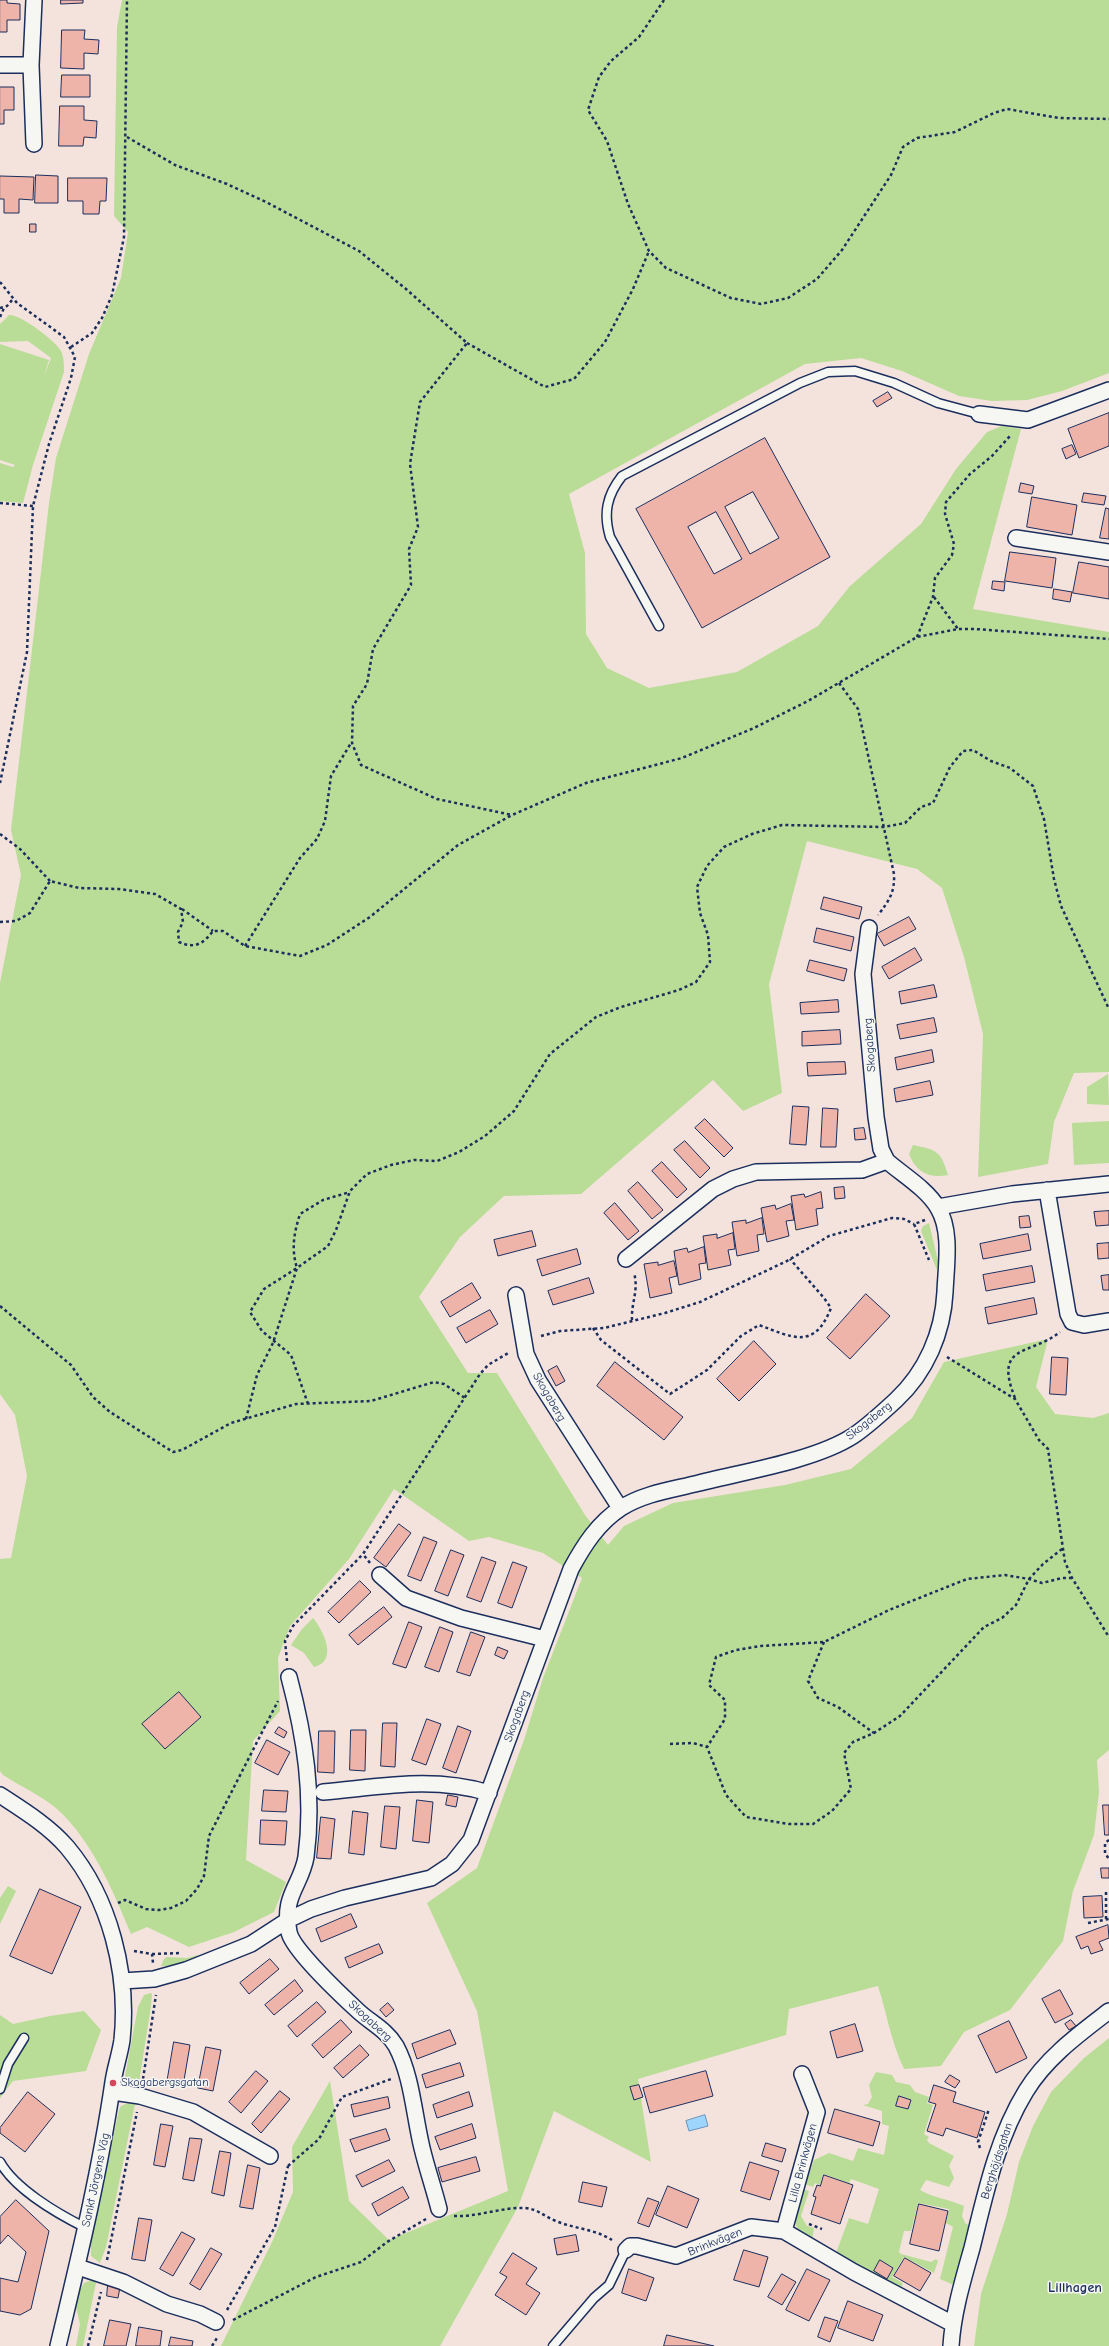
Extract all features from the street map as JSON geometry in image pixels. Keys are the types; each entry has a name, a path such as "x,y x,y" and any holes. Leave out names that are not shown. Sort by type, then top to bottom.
{"street":[{"path":"34,0 31,65 34,144"},
{"path":"0,65 31,65"},
{"path":"979,414 1028,420 1109,390"},
{"path":"1016,538 1109,552"},
{"name":"Skogaberg","path":"122,1981 154,1979 186,1970 251,1944 288,1920 311,1909 345,1898 412,1883 441,1872 459,1856 471,1840 571,1569 584,1546 600,1524 620,1508 644,1496 800,1458 852,1436 882,1413 906,1390 924,1366 938,1337 945,1296 947,1254 940,1212 887,1161 881,1149 876,1117 863,974 869,928"},
{"path":"626,1259 713,1189 733,1179 756,1172 862,1170 887,1161"},
{"path":"940,1212 1047,1190 1109,1184"},
{"path":"1047,1190 1068,1314 1072,1322 1084,1325 1109,1321"},
{"name":"Skogaberg","path":"516,1295 523,1344 535,1373 557,1412 620,1508"},
{"path":"380,1575 406,1598 459,1617 545,1639"},
{"name":"Skogaberg","path":"289,1678 302,1725 309,1781 305,1859 290,1895 288,1920 289,1934 299,1950 357,2010 388,2035 396,2046 406,2074 422,2147 439,2209"},
{"path":"323,1792 414,1782 442,1783 489,1793"},
{"name":"Sankt Jörgens Väg","path":"0,1795 45,1826 66,1846 82,1866 103,1911 117,1952 122,1981 122,2041 96,2185 78,2267 58,2346"},
{"name":"Berghöjdsgatan","path":"951,2346 953,2324 988,2184 1012,2116 1027,2090 1042,2069 1076,2037 1109,2011"},
{"name":"Lilla Brinkvägen","path":"784,2231 817,2112 802,2074"},
{"path":"113,2092 140,2096 193,2112 214,2122 270,2156"},
{"name":"Brinkvägen","path":"620,2246 637,2246 676,2256 751,2227 784,2231 854,2272 953,2324"},
{"path":"78,2267 123,2282 167,2304 200,2314 217,2323"}],"lane":[{"path":"659,626 610,536 606,522 608,500 622,476 800,382 828,372 855,371 872,375 938,403 979,414"},
{"path":"0,2089 8,2064 24,2038"},
{"path":"0,2162 10,2176 19,2184 64,2216 86,2228"},
{"path":"553,2346 594,2298 609,2285 620,2246"}],"path":[{"path":"71,347 92,333 112,295 124,237 127,137 125,59 127,0"},
{"path":"664,0 639,37 611,61 599,77 588,110 607,141 628,204 649,251 666,268 731,298 761,304 788,298 817,279 842,250 891,175 903,147 917,138 955,132 994,113 1008,109 1058,118 1109,119"},
{"path":"127,137 175,165 227,184 266,202 359,251 406,289 467,343 544,386 574,378 605,342 633,289 649,251"},
{"path":"0,282 13,299 64,337 71,347 75,357 71,378 47,450 33,506 27,652 0,783"},
{"path":"0,317 4,308 13,299"},
{"path":"467,343 420,402 410,464 418,527 409,549 411,585 374,649 367,684 353,706 352,743 361,765 416,790 436,799 512,815"},
{"path":"917,637 933,597 935,578 952,555 954,544 945,514 946,502 970,474 992,456 1006,439 1028,420"},
{"path":"0,503 33,506"},
{"path":"933,597 958,629"},
{"path":"0,834 20,849 50,881 80,888 120,889 155,894 182,909 213,931 223,931 245,946 300,956 327,945 370,917 458,845 512,815 586,783 682,758 754,728 839,683 917,637 958,629 1003,630 1109,639"},
{"path":"839,683 858,709 894,874 895,888 891,899 869,928"},
{"path":"245,946 300,858 317,839 325,821 331,776 352,743"},
{"path":"308,1404 291,1355 273,1343 262,1331 250,1312 264,1288 298,1268 328,1246 336,1230 350,1191 367,1174 391,1165 414,1160 437,1161 459,1152 485,1136 514,1111 550,1054 596,1017 621,1007 679,990 696,982 710,962 708,935 700,913 697,887 707,866 724,847 752,834 782,826 884,827 905,823 921,807 933,803 950,767 963,751 973,750 991,762 1010,768 1033,786 1044,819 1054,879 1061,906 1109,1009"},
{"path":"0,922 16,921 30,913 50,881"},
{"path":"182,909 183,922 178,932 179,942 190,946 204,943 213,931"},
{"path":"246,1419 257,1375 273,1343 298,1268 293,1254 295,1231 300,1214 323,1200 350,1191"},
{"path":"914,1224 940,1212"},
{"path":"119,1910 116,1904 125,1900 146,1909 170,1908 186,1901 197,1889 204,1876 209,1836 289,1678 285,1648 288,1635 320,1597 363,1554 488,1365 523,1344 542,1335 560,1331 604,1328 700,1302 790,1259 828,1236 892,1218 904,1219 914,1224 931,1267"},
{"path":"626,1259 633,1268 637,1283 632,1320"},
{"path":"593,1328 601,1340 670,1394 707,1370 728,1351 741,1336 759,1325 793,1338 809,1336 826,1321 831,1308 790,1259"},
{"path":"0,1306 71,1365 93,1397 110,1412 164,1448 173,1452 182,1450 231,1423 296,1404 371,1400 434,1382 444,1384 465,1398"},
{"path":"1072,1322 1052,1339 1022,1350 1013,1358 1008,1368 1009,1383 1015,1399 1039,1440 1048,1449 1065,1562 1072,1578 1109,1637"},
{"path":"932,1348 1015,1399"},
{"path":"708,1747 726,1795 746,1817 789,1824 813,1824 832,1811 850,1789 844,1753 852,1742 874,1732 900,1716 984,1627 1002,1618 1016,1605 1029,1579 1043,1564 1062,1549"},
{"path":"363,1554 380,1575"},
{"path":"708,1747 725,1719 725,1700 709,1685 716,1657 736,1650 760,1646 824,1642 889,1610 967,1579 1005,1575 1042,1583 1062,1578 1072,1578"},
{"path":"824,1642 808,1681 818,1698 838,1707 874,1732"},
{"path":"670,1744 694,1743 708,1747"},
{"path":"1109,1840 1105,1843 1104,1847 1109,1859"},
{"path":"1088,1923 1108,1919 1106,1889"},
{"path":"132,1947 134,1951"},
{"path":"152,1954 188,1953"},
{"path":"88,2346 105,2275 157,2001"},
{"path":"406,2074 342,2098 319,2139 288,2166 275,2227 217,2323 225,2325 316,2277 361,2262 387,2242 418,2225 439,2209 454,2216 468,2217 524,2208 536,2210 556,2221 603,2235 620,2246"},
{"path":"270,2156 288,2166"}],"green space":[{"path":"122,0 1109,0 1109,373 1062,391 1027,400 992,401 959,396 902,371 861,358 805,364 569,494 585,553 586,634 607,668 649,688 737,672 818,626 850,586 921,524 956,469 987,432 1002,426 1021,429 973,609 1109,632 1109,1072 1074,1073 1054,1122 1048,1164 978,1177 983,1034 964,957 942,888 917,869 807,841 769,984 782,1093 743,1111 713,1080 581,1194 504,1196 460,1237 419,1297 468,1373 497,1373 585,1515 608,1545 624,1526 673,1503 785,1485 851,1469 912,1418 944,1362 1048,1339 1036,1387 1055,1414 1093,1418 1109,1413 1109,1750 1097,1760 1099,1792 1094,1835 1073,1891 1063,1941 1010,2010 964,2032 941,2066 904,2069 892,2038 878,1986 789,2009 786,2035 638,2079 651,2162 554,2111 518,2207 440,2346 221,2346 272,2242 293,2192 292,2147 330,2081 349,2201 389,2240 508,2191 477,2011 427,1903 477,1868 524,1740 543,1678 582,1578 543,1553 489,1537 469,1541 394,1489 349,1559 290,1626 278,1658 280,1711 253,1741 246,1860 286,1882 274,1912 234,1932 189,1947 147,1927 131,1934 101,1868 81,1836 70,1822 51,1804 3,1775 0,1771 0,1559 11,1558 27,1476 15,1415 0,1394 0,983 21,875 11,830 49,503 56,458 89,354 121,278 128,232 114,216 117,27"},
{"path":"9,315 21,318 37,328 58,346 63,356 64,364 64,372 33,465 23,503 0,501 0,463 13,467 15,465 0,460 0,344 49,360 44,376 51,358 28,341 0,342 0,324"},
{"path":"1108,1074 1109,1105 1087,1104 1087,1087"},
{"path":"1109,1121 1109,1163 1074,1165 1072,1123"},
{"path":"913,1145 928,1148 937,1153 943,1161 948,1175 929,1175 919,1170 909,1154"},
{"path":"929,1223 938,1261 937,1270 921,1231 923,1226"},
{"path":"313,1618 321,1630 327,1645 326,1658 322,1664 314,1667 304,1653 291,1645 302,1629"},
{"path":"8,1886 16,1891 0,1924 0,1898"},
{"path":"198,1955 181,1963 170,1966 161,1966 164,1959 167,1957 187,1958"},
{"path":"151,1993 151,2006 138,2089 126,2082 125,2076 138,2007 144,1995"},
{"path":"84,2011 101,2030 86,2071 13,2081 0,2098 0,2015 13,2024 50,2016"},
{"path":"1109,2038 1109,2346 974,2346 981,2294 1007,2214 1019,2162 1033,2126 1051,2092 1084,2058"},
{"path":"876,2072 892,2075 896,2082 910,2085 915,2092 929,2097 927,2103 933,2105 924,2134 929,2137 927,2140 929,2143 954,2156 949,2166 954,2178 949,2187 926,2180 920,2190 964,2206 962,2216 965,2223 970,2226 956,2286 940,2279 953,2227 946,2223 949,2209 918,2203 911,2231 904,2231 899,2252 901,2254 931,2262 936,2259 938,2261 934,2273 904,2257 892,2277 903,2283 900,2291 836,2253 849,2218 868,2224 879,2189 851,2179 849,2183 823,2174 820,2185 815,2183 813,2187 805,2184 814,2160 829,2153 853,2161 858,2148 884,2155 889,2126 882,2124 882,2111 863,2105 868,2104 872,2097 869,2085"},
{"path":"128,2103 135,2104 106,2247 100,2263 91,2256 91,2241 119,2110 121,2106"},
{"path":"803,2189 809,2191 801,2216 807,2226 814,2228 812,2241 798,2232 794,2218"},
{"path":"97,2278 83,2346 76,2346 80,2324 76,2307 80,2290 84,2283"}],"water":[{"path":"705,2115 708,2126 689,2131 686,2121"}],"building":[{"path":"0,0 7,0 7,3 20,4 20,20 7,20 7,32 0,32"},
{"path":"61,0 83,0 83,3 61,4"},
{"path":"62,30 85,30 84,39 99,40 98,54 84,53 84,69 61,68"},
{"path":"62,75 90,75 90,97 61,97"},
{"path":"0,87 14,87 14,110 4,110 4,124 0,124"},
{"path":"60,106 84,106 84,120 97,121 96,138 84,137 83,146 59,146"},
{"path":"36,175 58,176 58,203 35,203"},
{"path":"0,176 34,177 33,200 19,199 19,213 4,213 4,199 0,199"},
{"path":"68,178 107,178 106,201 100,201 99,214 83,214 83,201 68,201"},
{"path":"30,224 36,224 36,232 30,232"},
{"path":"888,392 892,398 877,407 873,401"},
{"path":"1109,413 1109,446 1079,458 1068,429"},
{"path":"765,438 830,557 702,628 636,509","holes":["753,492 779,538 750,554 725,507","716,512 742,559 714,574 688,527"]},
{"path":"1072,445 1076,454 1066,459 1062,449"},
{"path":"1021,483 1034,486 1032,494 1019,492"},
{"path":"1084,493 1106,496 1104,505 1082,502"},
{"path":"1032,497 1077,505 1072,535 1027,527"},
{"path":"1106,508 1109,509 1109,539 1100,538"},
{"path":"1010,552 1056,558 1052,588 1005,581"},
{"path":"1079,562 1109,567 1109,599 1073,593"},
{"path":"993,581 1005,582 1004,591 992,589"},
{"path":"1054,589 1072,592 1070,602 1053,599"},
{"path":"824,897 862,907 859,919 821,909"},
{"path":"909,917 916,929 884,946 877,934"},
{"path":"817,928 854,937 851,951 814,942"},
{"path":"915,948 922,960 889,979 882,967"},
{"path":"810,960 847,969 844,981 807,971"},
{"path":"934,985 937,997 901,1004 899,992"},
{"path":"838,1000 839,1012 801,1014 800,1003"},
{"path":"934,1018 937,1032 900,1039 897,1025"},
{"path":"840,1030 841,1044 802,1046 802,1032"},
{"path":"932,1050 934,1062 897,1070 895,1058"},
{"path":"845,1062 846,1074 808,1076 807,1063"},
{"path":"930,1081 933,1095 896,1102 894,1089"},
{"path":"793,1106 809,1107 806,1145 790,1144"},
{"path":"823,1108 838,1109 836,1147 821,1147"},
{"path":"705,1119 733,1148 724,1157 695,1128"},
{"path":"864,1128 866,1139 855,1140 854,1129"},
{"path":"685,1141 710,1168 700,1178 674,1150"},
{"path":"662,1162 687,1189 677,1198 652,1171"},
{"path":"638,1182 663,1210 652,1219 628,1191"},
{"path":"844,1187 845,1198 835,1199 834,1188"},
{"path":"821,1192 823,1208 816,1209 818,1225 796,1230 791,1196 804,1194 805,1197"},
{"path":"615,1203 639,1231 628,1240 604,1213"},
{"path":"791,1204 794,1220 786,1221 789,1236 767,1242 761,1208 775,1205 776,1209"},
{"path":"1109,1211 1109,1225 1096,1226 1094,1212"},
{"path":"1029,1216 1031,1227 1020,1228 1019,1217"},
{"path":"762,1218 764,1234 757,1235 759,1251 737,1256 732,1222 746,1220 746,1223"},
{"path":"532,1231 536,1246 498,1256 494,1240"},
{"path":"733,1233 735,1249 728,1250 731,1265 708,1270 703,1236 717,1234 717,1238"},
{"path":"1028,1234 1031,1250 983,1259 980,1244"},
{"path":"1109,1243 1109,1258 1098,1259 1097,1244"},
{"path":"704,1247 706,1263 699,1264 701,1279 679,1285 674,1251 687,1248 688,1252"},
{"path":"577,1249 581,1264 542,1276 537,1260"},
{"path":"674,1261 677,1276 669,1278 672,1293 650,1298 644,1264 658,1262 658,1265"},
{"path":"1032,1266 1035,1282 986,1291 983,1275"},
{"path":"1109,1275 1109,1290 1103,1290 1101,1276"},
{"path":"589,1278 594,1293 553,1305 548,1291"},
{"path":"472,1283 481,1298 450,1317 441,1302"},
{"path":"866,1294 890,1316 850,1359 827,1338"},
{"path":"1034,1298 1037,1314 988,1324 985,1308"},
{"path":"490,1310 498,1324 466,1343 457,1328"},
{"path":"754,1341 776,1364 739,1401 717,1379"},
{"path":"1052,1357 1068,1358 1066,1395 1050,1394"},
{"path":"615,1362 683,1417 664,1440 597,1386"},
{"path":"557,1366 565,1381 556,1386 548,1371"},
{"path":"399,1524 411,1533 386,1567 374,1558"},
{"path":"424,1537 437,1542 421,1581 408,1576"},
{"path":"451,1550 464,1555 448,1596 435,1591"},
{"path":"482,1557 496,1562 481,1602 467,1597"},
{"path":"513,1562 527,1567 512,1608 498,1603"},
{"path":"360,1581 371,1592 339,1623 328,1612"},
{"path":"384,1607 392,1617 358,1645 349,1635"},
{"path":"409,1622 422,1627 406,1668 393,1664"},
{"path":"440,1627 453,1632 439,1672 425,1667"},
{"path":"471,1632 485,1637 470,1676 457,1672"},
{"path":"498,1647 508,1651 504,1659 495,1655"},
{"path":"179,1692 201,1717 165,1749 142,1724"},
{"path":"427,1719 441,1724 426,1765 412,1760"},
{"path":"383,1723 397,1723 395,1767 381,1766"},
{"path":"458,1726 471,1731 456,1773 443,1768"},
{"path":"279,1727 287,1732 284,1738 275,1733"},
{"path":"351,1730 366,1730 365,1771 350,1770"},
{"path":"319,1731 335,1731 334,1773 318,1772"},
{"path":"267,1740 290,1752 278,1775 255,1763"},
{"path":"264,1790 288,1791 286,1812 262,1811"},
{"path":"448,1795 458,1797 456,1807 446,1805"},
{"path":"417,1800 433,1802 429,1843 413,1841"},
{"path":"1103,1805 1109,1805 1109,1835 1105,1835"},
{"path":"385,1806 400,1807 396,1849 381,1847"},
{"path":"353,1811 368,1813 364,1855 349,1853"},
{"path":"321,1817 335,1819 331,1859 317,1858"},
{"path":"261,1820 287,1821 285,1845 260,1844"},
{"path":"1101,1868 1109,1868 1109,1878 1102,1878"},
{"path":"40,1889 81,1907 52,1974 10,1956"},
{"path":"1102,1896 1103,1917 1084,1918 1083,1897"},
{"path":"351,1914 357,1927 321,1942 316,1929"},
{"path":"1108,1925 1109,1938 1099,1942 1103,1950 1091,1954 1088,1946 1081,1949 1076,1937"},
{"path":"379,1944 383,1953 349,1968 345,1958"},
{"path":"270,1959 279,1969 249,1994 240,1983"},
{"path":"295,1980 303,1991 274,2015 265,2005"},
{"path":"1060,1990 1073,2014 1055,2023 1042,1999"},
{"path":"317,2002 326,2012 297,2037 288,2026"},
{"path":"388,2003 394,2010 386,2017 380,2010"},
{"path":"341,2020 352,2032 323,2058 312,2045"},
{"path":"1071,2020 1076,2026 1069,2030 1065,2024"},
{"path":"1009,2021 1027,2058 996,2073 978,2036"},
{"path":"855,2024 863,2051 837,2058 830,2032"},
{"path":"450,2030 456,2044 417,2059 412,2044"},
{"path":"174,2042 190,2045 183,2086 167,2083"},
{"path":"360,2045 369,2055 343,2078 334,2068"},
{"path":"206,2047 221,2050 213,2091 198,2088"},
{"path":"460,2063 464,2076 426,2088 422,2075"},
{"path":"256,2071 268,2081 241,2113 229,2102"},
{"path":"706,2071 713,2096 650,2113 643,2088"},
{"path":"950,2075 960,2081 955,2088 945,2082"},
{"path":"639,2085 643,2097 634,2100 630,2087"},
{"path":"934,2085 956,2092 953,2102 985,2112 977,2138 946,2128 943,2136 927,2131 936,2104 929,2102"},
{"path":"280,2091 290,2099 261,2133 252,2124"},
{"path":"28,2092 55,2114 25,2152 0,2133 0,2128"},
{"path":"469,2092 473,2106 437,2118 433,2105"},
{"path":"899,2096 911,2100 908,2109 896,2106"},
{"path":"388,2097 390,2108 354,2117 351,2105"},
{"path":"835,2109 880,2122 873,2146 828,2133"},
{"path":"161,2124 173,2126 165,2167 154,2165"},
{"path":"472,2124 476,2138 440,2150 435,2137"},
{"path":"386,2129 390,2140 355,2152 350,2140"},
{"path":"190,2138 202,2139 194,2181 183,2179"},
{"path":"766,2143 786,2149 782,2162 762,2156"},
{"path":"220,2151 231,2153 224,2196 212,2193"},
{"path":"476,2157 480,2171 442,2182 438,2168"},
{"path":"389,2160 395,2171 362,2187 356,2176"},
{"path":"750,2162 779,2171 770,2200 741,2191"},
{"path":"248,2165 260,2168 253,2209 240,2207"},
{"path":"824,2175 853,2185 840,2224 811,2214 816,2197 813,2196 817,2185 820,2186"},
{"path":"583,2182 607,2187 602,2207 579,2202"},
{"path":"668,2186 699,2199 687,2228 656,2215"},
{"path":"403,2187 409,2198 378,2216 372,2204"},
{"path":"648,2198 659,2202 649,2227 638,2223"},
{"path":"16,2200 49,2231 31,2309 20,2315 0,2311 0,2278 18,2282 26,2252 8,2235 0,2244 0,2217"},
{"path":"919,2204 948,2211 939,2251 910,2244"},
{"path":"139,2218 152,2220 145,2261 132,2259"},
{"path":"182,2232 195,2239 173,2276 160,2269"},
{"path":"576,2235 579,2251 557,2255 554,2239"},
{"path":"211,2248 222,2254 200,2290 190,2284"},
{"path":"744,2250 768,2257 759,2287 734,2280"},
{"path":"513,2253 537,2268 526,2284 540,2293 526,2315 495,2295 507,2277 500,2273"},
{"path":"905,2258 931,2273 920,2291 894,2276"},
{"path":"880,2260 893,2268 887,2279 874,2271"},
{"path":"629,2269 654,2278 646,2301 622,2293"},
{"path":"807,2269 830,2280 809,2321 786,2310"},
{"path":"782,2274 796,2282 782,2305 768,2297"},
{"path":"108,2285 120,2287 118,2298 107,2296"},
{"path":"848,2301 883,2315 873,2341 838,2328"},
{"path":"825,2317 838,2321 830,2342 818,2337"},
{"path":"110,2320 131,2324 126,2346 104,2346"},
{"path":"139,2327 162,2331 160,2346 136,2346"},
{"path":"667,2335 714,2346 664,2346"},
{"path":"171,2337 193,2341 192,2346 169,2346"}],"place":[{"name":"Skogabergsgatan","path":"113,2083"}],"district":[{"name":"Lillhagen","path":"1075,2288"}]}
